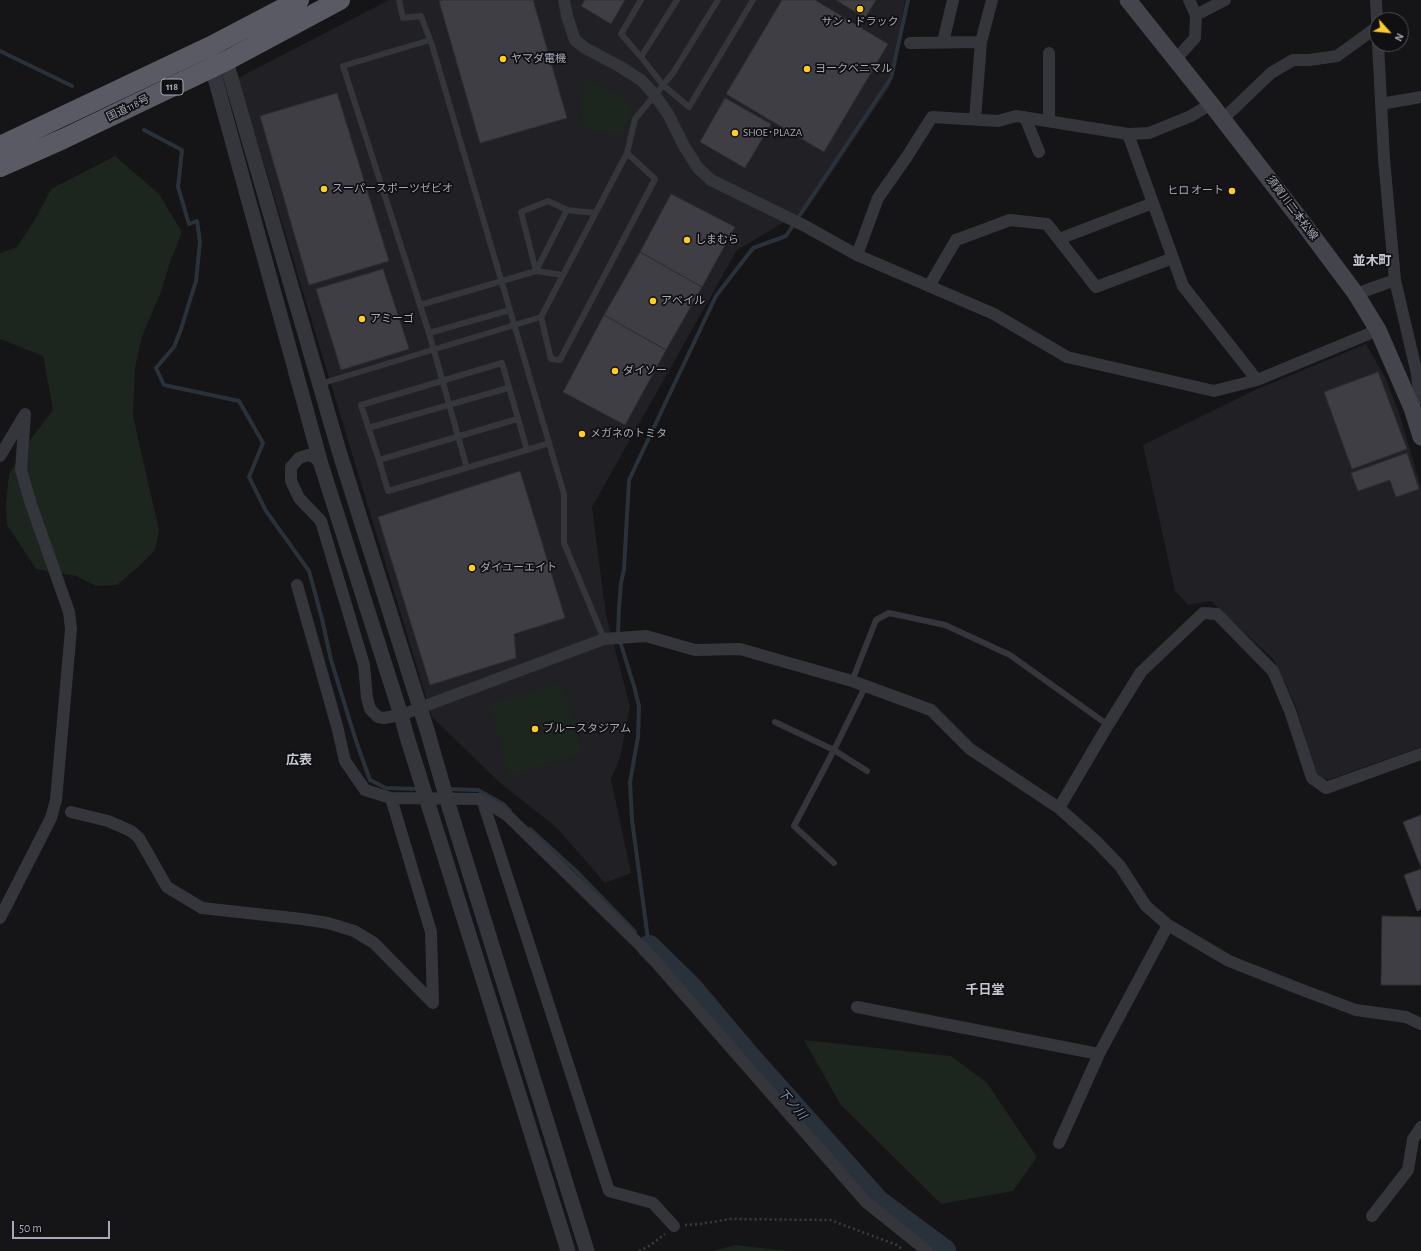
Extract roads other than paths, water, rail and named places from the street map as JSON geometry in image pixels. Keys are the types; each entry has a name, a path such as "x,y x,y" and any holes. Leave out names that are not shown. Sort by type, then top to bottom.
{"highway":[{"name":"国道118号","path":"0,146 211,46 299,0"},
{"name":"国道118号","path":"0,167 63,139 219,64 340,0"}],"main road":[{"name":"須賀川二本松線","path":"1128,0 1304,223 1356,294 1378,330 1412,408 1421,437"}],"street":[{"path":"564,0 574,40 585,48 619,66 641,80 654,94 668,114 684,146 698,168 711,180 805,226 857,255 994,314 1067,358 1214,391 1257,380 1378,330"},
{"path":"943,42 953,0"},
{"path":"975,119 981,42 992,0"},
{"path":"1175,60 1195,38 1196,15 1189,0"},
{"path":"1196,15 1225,0"},
{"path":"1376,0 1377,12"},
{"path":"1223,119 1271,73 1293,60 1309,60 1337,56 1369,33"},
{"path":"910,42 981,42"},
{"path":"211,46 219,64 319,384 587,1251"},
{"path":"1378,52 1384,159 1395,280 1417,374 1419,393 1412,408"},
{"path":"1049,53 1049,121"},
{"path":"219,64 321,464 568,1251"},
{"path":"1381,104 1421,97"},
{"path":"857,255 878,198 932,117 998,121 1016,116 1128,134 1149,133 1191,116 1211,104"},
{"path":"1025,117 1039,152"},
{"path":"1128,134 1183,286 1257,380"},
{"path":"1058,239 1153,203"},
{"path":"929,286 956,240 1010,220 1047,224 1096,287 1173,258"},
{"path":"1356,294 1395,280"},
{"path":"0,456 25,414 21,470 31,504 69,612 71,629 56,800 51,818 0,918"},
{"path":"321,464 314,457 308,455 299,458 291,467 290,481 299,498 321,521 364,665 367,698 370,709 378,717 384,718 401,715 420,709 604,639 646,636 695,650 740,649 852,681 931,710 970,749 1060,808 1096,840 1120,866 1146,906 1168,925 1229,961 1305,991 1356,1010 1406,1017 1421,1024"},
{"path":"297,585 337,726 345,761 365,790 390,798 482,800 508,816 647,952 866,1202 927,1251"},
{"path":"1060,808 1108,724 1141,672 1203,613 1217,614 1273,671 1290,710 1312,778 1326,788 1421,754"},
{"path":"71,812 108,821 131,831 139,838 167,887 202,908 302,919 328,923 354,931 374,943 433,1003 431,932 390,798"},
{"path":"482,800 609,1191 653,1203 674,1226"},
{"path":"1059,1144 1098,1054 1168,925"},
{"path":"857,1007 1098,1054"},
{"path":"1372,1216 1408,1170 1413,1140 1421,1127"}],"lane":[{"path":"399,0 403,18 421,16 430,40 564,494 564,543 604,639"},
{"path":"641,0 621,34 663,85 688,107 753,0"},
{"path":"641,57 676,0"},
{"path":"627,153 655,179 560,360 551,360 542,317 627,153 635,119 672,73 718,0"},
{"path":"430,40 343,66 429,333 467,468"},
{"path":"536,271 521,212 548,201 567,210 595,214"},
{"path":"536,271 567,210"},
{"path":"420,305 536,271 563,275"},
{"path":"429,333 510,310"},
{"path":"319,384 542,317"},
{"path":"527,450 502,363 361,405 388,490 549,444"},
{"path":"368,428 508,388"},
{"path":"379,460 517,419"},
{"path":"852,681 876,620 889,613 946,625 1010,655 1108,724"},
{"path":"834,863 794,826 865,687"},
{"path":"775,722 834,750 867,771"}],"waterway":[{"path":"649,947 632,820 630,782 638,737 639,706 618,635 621,583 624,569 629,480 716,296 753,248 786,236 891,78 908,0"},
{"path":"0,51 72,86"},
{"path":"144,130 182,150 178,187 189,224 197,221 200,242 196,281 181,329 174,347 156,368 164,385 239,401 263,443 249,477 266,511 309,571 331,660 356,741 370,780 386,788 420,789"},
{"path":"447,789 478,790 503,804 510,811"},
{"path":"530,829 576,871 635,932"},
{"name":"下ノ川","path":"649,947 690,987 748,1056 878,1202 944,1251"}],"place":[{"name":"サン・ドラック","path":"860,9"},
{"name":"ヤマダ電機","path":"503,59"},
{"name":"ヨークベニマル","path":"807,69"},
{"name":"SHOE･PLAZA","path":"735,133"},
{"name":"スーパースポーツゼビオ","path":"324,189"},
{"name":"ヒロ オート","path":"1232,191"},
{"name":"しまむら","path":"687,240"},
{"name":"アベイル","path":"653,301"},
{"name":"アミーゴ","path":"362,319"},
{"name":"ダイソー","path":"615,371"},
{"name":"メガネのトミタ","path":"582,434"},
{"name":"ダイユーエイト","path":"472,568"},
{"name":"ブルースタジアム","path":"535,729"}],"district":[{"name":"並木町","path":"1372,261"},
{"name":"広表","path":"299,760"},
{"name":"千日堂","path":"985,990"}]}
